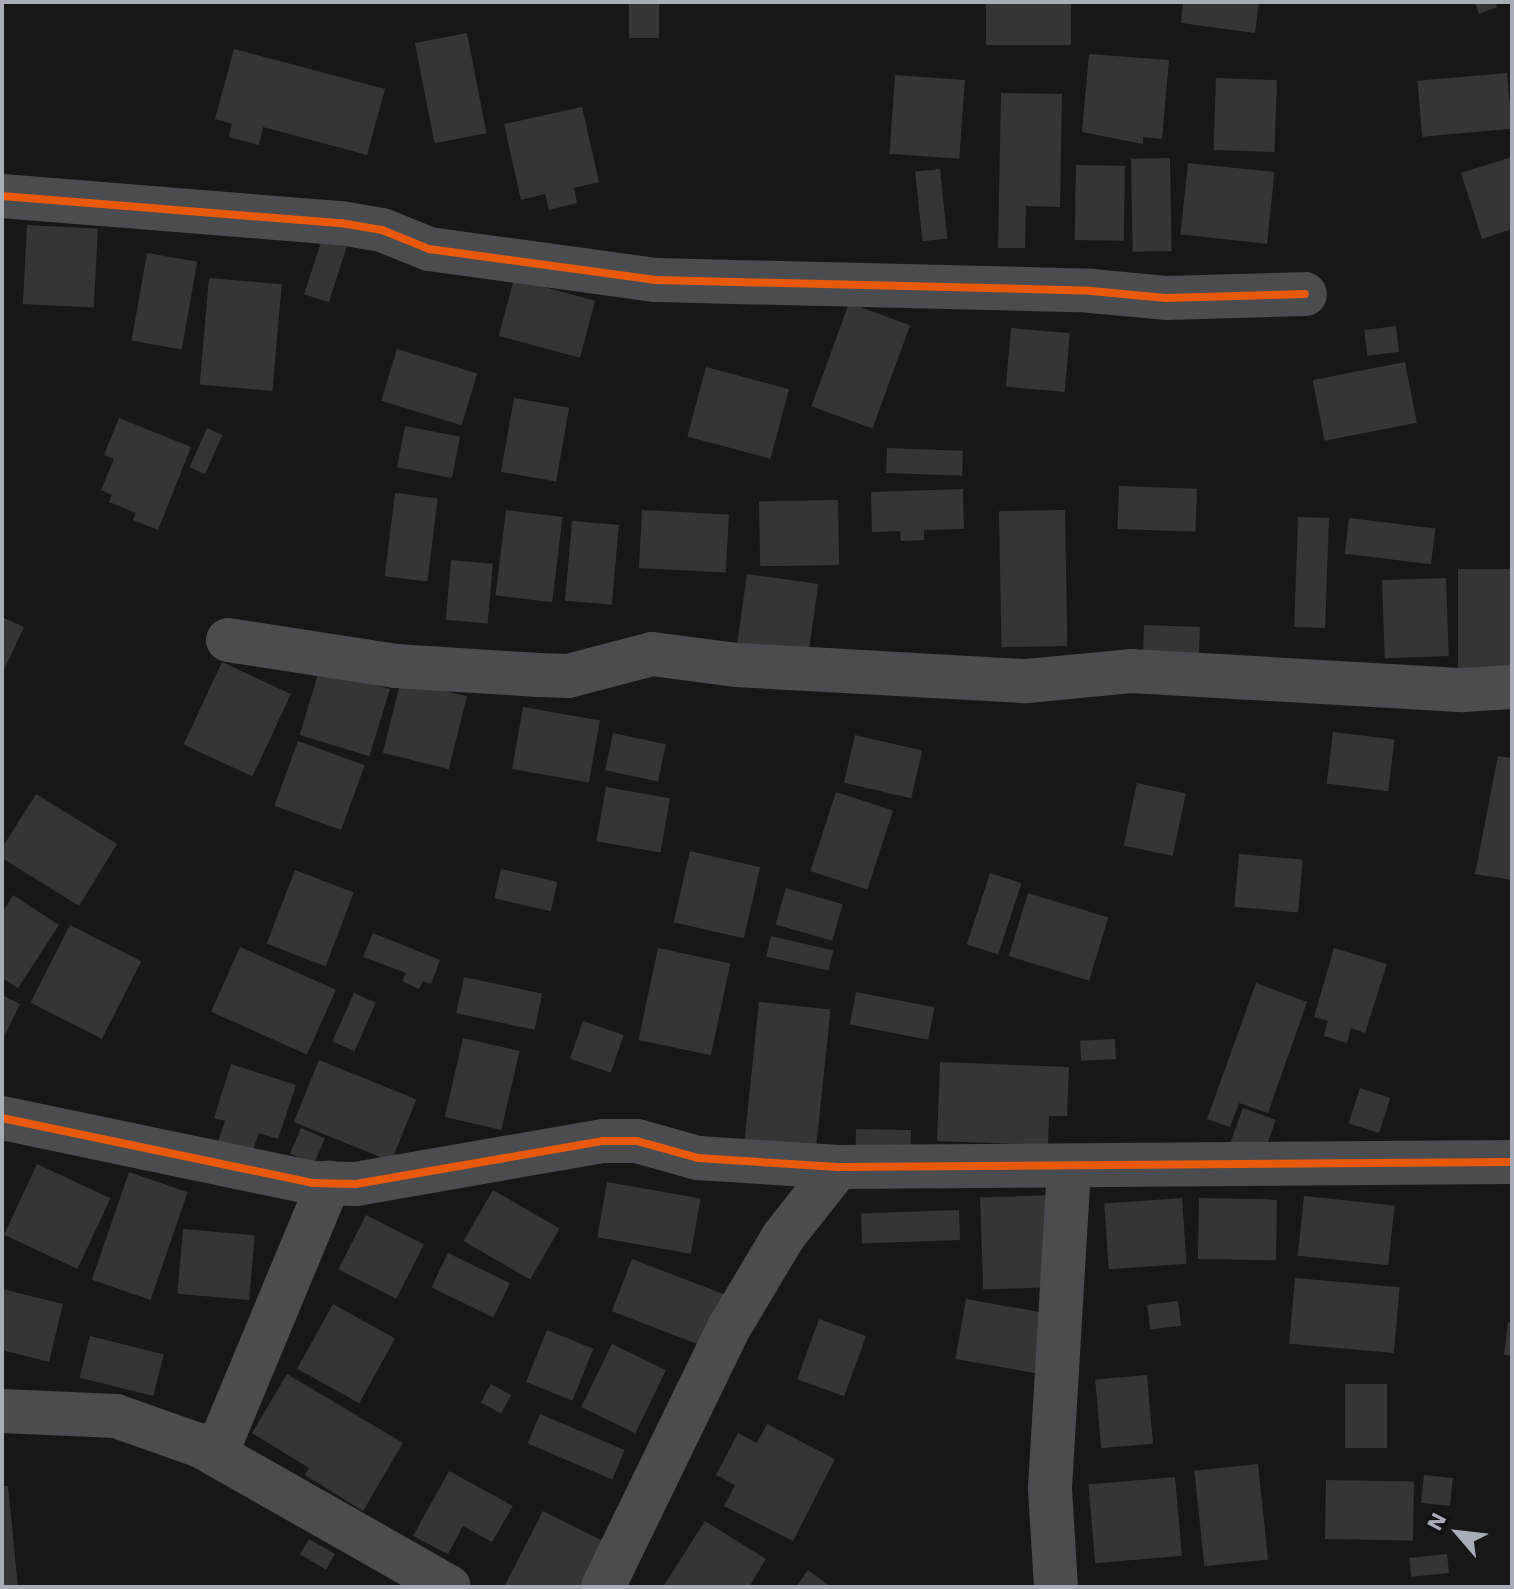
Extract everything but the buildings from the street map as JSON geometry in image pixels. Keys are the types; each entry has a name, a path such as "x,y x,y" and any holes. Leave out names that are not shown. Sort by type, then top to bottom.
{"street":[{"path":"2,196 341,223 382,230 429,249 656,280 1091,291 1166,298 1305,294"},
{"path":"228,640 396,666 539,675 568,676 652,654 737,665 1027,681 1131,671 1463,690 1512,687"},
{"path":"2,1118 243,1171 356,1184 603,1141 637,1141 698,1158 838,1167 1512,1162"},
{"path":"603,1587 730,1326 783,1237 838,1167"},
{"path":"1056,1587 1050,1488 1069,1167"},
{"path":"201,1446 221,1442 240,1404 329,1183"},
{"path":"2,1411 116,1416 201,1446 449,1587"}],"cycle path":[{"path":"2,196 341,223 382,230 429,249 656,280 1091,291 1166,298 1305,294"},
{"path":"2,1118 312,1183 356,1184 603,1141 637,1141 698,1158 838,1167 1512,1162"}]}
